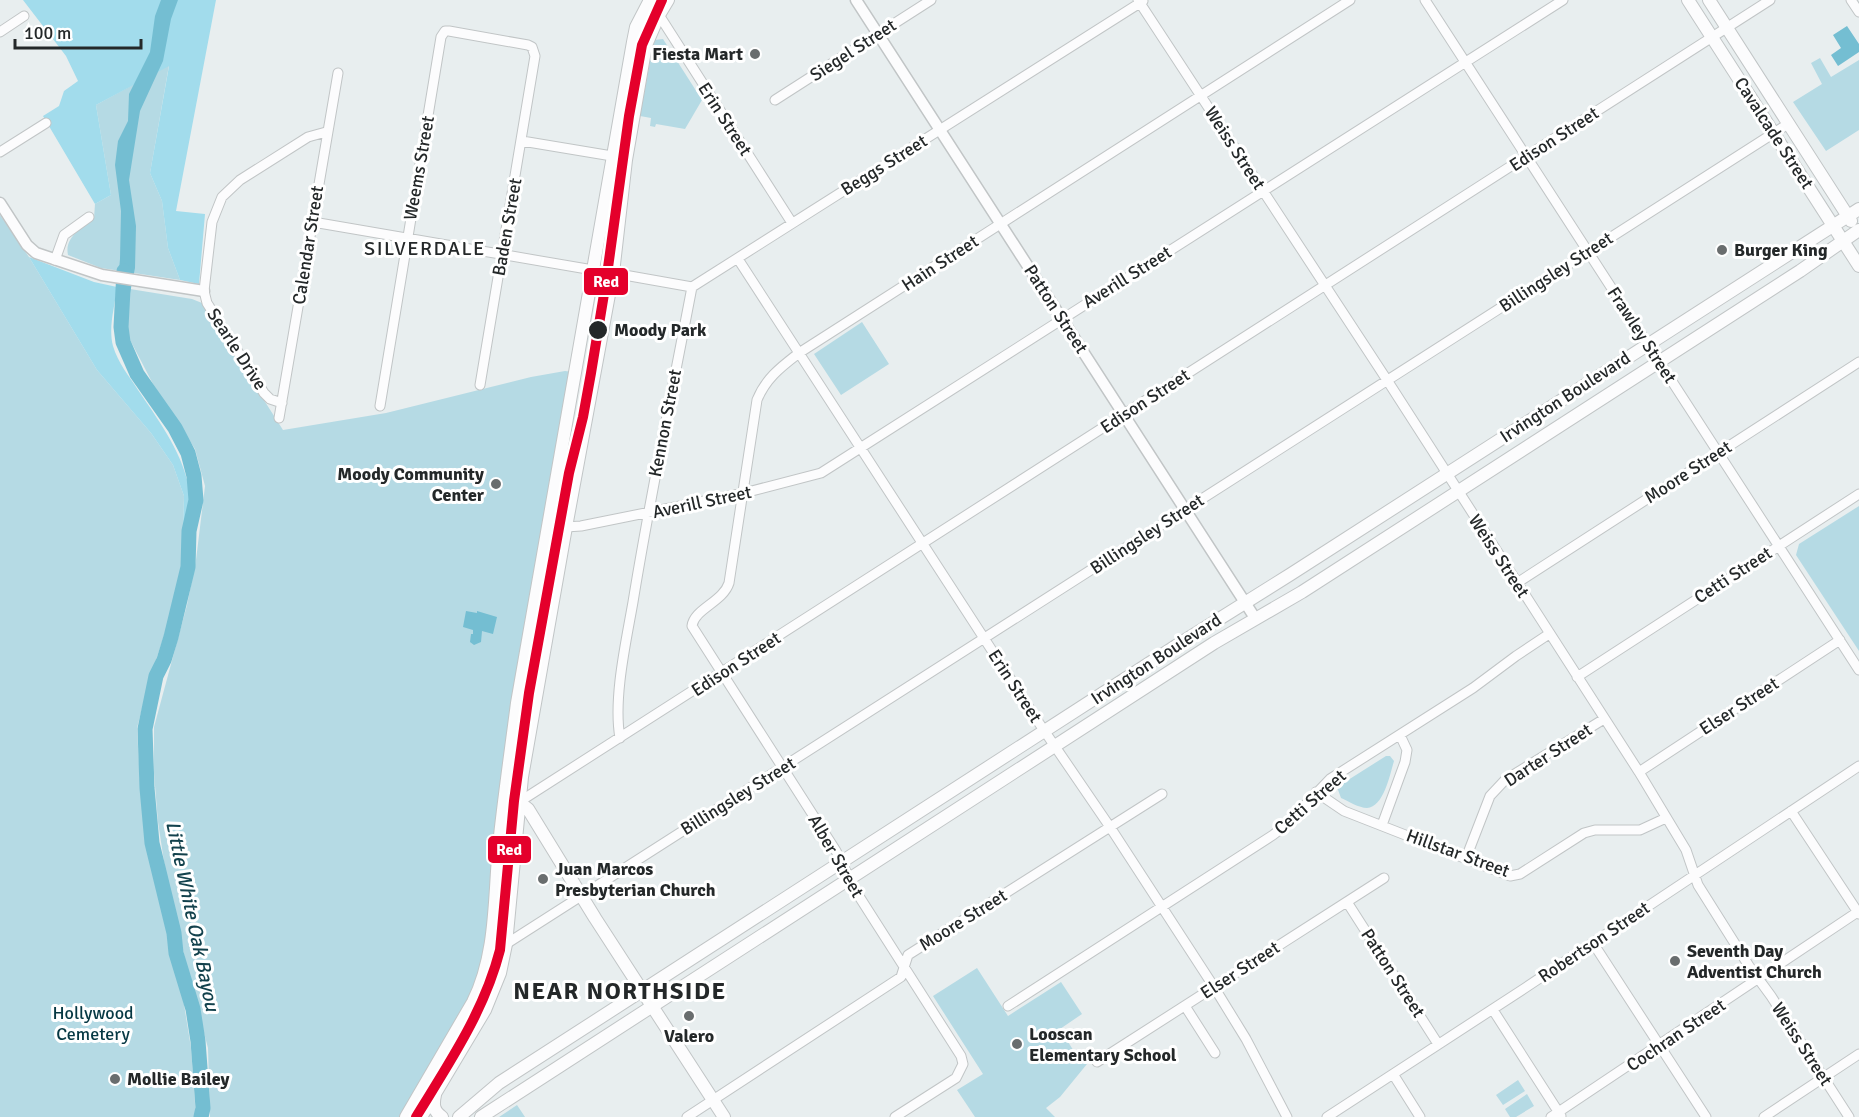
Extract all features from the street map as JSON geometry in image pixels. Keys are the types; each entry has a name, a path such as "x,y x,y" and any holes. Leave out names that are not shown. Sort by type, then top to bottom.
{"main road":[{"path":"409,1116 482,984 489,957 504,799 517,703 636,27 650,0"},
{"path":"421,1117 485,1010 500,973 506,944 519,802 566,527 613,273 626,160 646,45 668,0"},
{"name":"Cavalcade Street","path":"1688,0 1859,266"},
{"name":"Cavalcade Street","path":"1708,0 1859,231"},
{"name":"Irvington Boulevard","path":"458,1117 499,1083 540,1056 1859,209"},
{"name":"Irvington Boulevard","path":"481,1117 953,811 1557,428 1859,231"},
{"path":"1751,278 1762,296"},
{"path":"1546,410 1557,428"},
{"path":"1354,534 1364,551"},
{"path":"1176,646 1186,662"},
{"path":"943,796 953,811"},
{"path":"504,799 519,802 528,809 724,1117"},
{"path":"724,938 734,953"},
{"path":"540,1056 549,1072"},
{"path":"436,1092 434,1107 442,1117"}],"street":[{"name":"Patton Street","path":"856,0 1255,618"},
{"name":"Siegel Street","path":"776,100 931,0"},
{"name":"Hain Street","path":"698,636 692,626 693,621 722,596 729,583 757,400 771,376 799,353 1350,0"},
{"name":"Frawley Street","path":"1425,0 1859,670"},
{"name":"Averill Street","path":"566,527 648,513 811,477 861,448 1061,318 1563,0"},
{"name":"Edison Street","path":"519,802 1324,285 1527,158 1770,0"},
{"path":"1851,0 1859,12"},
{"name":"Weiss Street","path":"1141,1 1639,772 1686,850 1698,885 1849,1117"},
{"name":"Beggs Street","path":"692,287 1141,1"},
{"name":"Erin Street","path":"659,15 792,223"},
{"path":"0,32 24,16"},
{"name":"Baden Street","path":"441,37 446,31 452,31 528,45 535,51 534,69 480,385"},
{"name":"Weems Street","path":"380,406 441,37"},
{"name":"Calendar Street","path":"279,418 326,132 338,73"},
{"path":"0,152 46,123"},
{"name":"Billingsley Street","path":"506,944 1788,123"},
{"name":"Searle Drive","path":"282,403 270,399 254,378 207,303 204,291 212,222 226,191 308,137 326,132"},
{"path":"522,141 612,156"},
{"path":"0,203 30,249 36,253 77,268 116,278 204,291"},
{"path":"55,260 64,235 89,217"},
{"path":"313,222 593,270"},
{"name":"Erin Street","path":"738,259 1214,987 1246,1039 1287,1117"},
{"path":"613,273 692,287"},
{"name":"Kennon Street","path":"620,738 618,713 621,681 648,513 692,287"},
{"name":"Moore Street","path":"1517,583 1859,362"},
{"name":"Cetti Street","path":"1577,677 1859,494"},
{"name":"Cetti Street","path":"1008,1006 1273,835 1286,825 1330,779 1473,688 1549,634"},
{"name":"Alber Street","path":"698,636 783,768 961,1056 963,1064 956,1078 895,1117"},
{"name":"Elser Street","path":"1639,772 1840,640"},
{"name":"Darter Street","path":"1466,858 1490,796 1505,780 1604,719"},
{"path":"1382,825 1405,762 1407,750 1400,735"},
{"name":"Robertson Street","path":"1327,1117 1493,1010 1859,766"},
{"name":"Hillstar Street","path":"1316,792 1344,811 1510,876 1520,874 1584,833 1595,830 1640,830 1666,818"},
{"name":"Moore Street","path":"687,1117 901,977 908,955 1162,794"},
{"path":"1791,811 1858,912"},
{"name":"Elser Street","path":"1097,1062 1384,878"},
{"name":"Patton Street","path":"1347,902 1438,1044"},
{"name":"Cochran Street","path":"1557,1115 1858,912"},
{"path":"1593,943 1706,1117"},
{"path":"1185,1006 1215,1053"},
{"path":"1493,1010 1557,1115"},
{"path":"1764,1117 1859,1054"},
{"path":"1393,1074 1420,1117"}],"green space":[{"path":"663,39 702,100 685,129 656,124 655,127 650,126 651,118 640,116 654,40"},
{"path":"1820,58 1831,77 1859,60 1859,130 1826,151 1793,102 1822,84 1811,63"},
{"path":"169,65 150,173 162,201 168,248 180,280 101,268 68,255 69,243 75,233 94,218 95,204 111,195 96,105"},
{"name":"Hollywood Cemetery","path":"0,215 29,257 97,370 151,433 173,465 184,496 182,565 137,728 140,782 146,829 182,992 191,1048 196,1117 0,1117"},
{"name":"Moody Park","path":"130,289 192,299 202,303 283,430 386,413 531,377 565,371 573,372 525,622 483,969 457,1026 402,1117 210,1117 208,1048 188,973 165,868 154,773 154,727 187,605 196,560 205,486 195,449 153,384 127,334"},
{"path":"862,322 889,364 841,395 814,354"},
{"path":"1859,506 1859,651 1796,555 1799,544"},
{"path":"1386,756 1390,756 1394,761 1378,802 1364,808 1341,798 1337,787"},
{"name":"Looscan Elementary School","path":"977,968 1008,1016 1061,982 1082,1014 1060,1029 1080,1061 1087,1064 1060,1097 1046,1108 1055,1117 975,1117 957,1090 983,1074 933,996"},
{"path":"1518,1080 1525,1091 1503,1105 1496,1095"},
{"path":"1527,1094 1534,1106 1516,1117 1510,1117 1505,1109"},
{"path":"517,1105 525,1117 499,1117"}],"shaded area":[{"path":"23,0 216,0 176,211 205,214 199,284 180,280 168,248 162,201 150,173 169,66 96,105 111,195 95,204 43,116 59,106 64,91 78,81 66,56"},
{"path":"161,0 178,0 171,19 163,61 140,111 129,180 136,226 135,268 130,293 117,291 121,211 115,165 118,141 128,121 129,94 150,52 155,16"},
{"path":"1847,26 1859,44 1859,52 1838,66 1831,55 1841,48 1833,35"},
{"path":"29,257 94,282 117,287 111,331 115,352 167,434 188,483 190,513 182,565 184,496 173,465 151,433 97,370"},
{"path":"466,611 477,613 477,611 497,617 493,634 482,631 481,642 474,645 470,642 473,630 463,627"}],"waterway":[{"name":"Little White Oak Bayou","path":"124,271 121,327 123,342 137,374 175,428 188,453 194,476 196,500 189,531 188,567 171,637 156,676 145,729 152,843 174,933 176,953 193,1009 203,1108 201,1117"}],"transit line":[{"name":"Red","path":"416,1117 475,1016 485,995 500,950 514,801 529,693 569,473 591,373 629,116 642,45 662,0"}],"place":[{"name":"Fiesta Mart","path":"755,54"},
{"name":"Burger King","path":"1722,250"},
{"name":"Moody Park","path":"598,330"},
{"name":"Moody Community Center","path":"496,484"},
{"name":"Juan Marcos Presbyterian Church","path":"543,879"},
{"name":"Seventh Day Adventist Church","path":"1675,961"},
{"name":"Valero","path":"689,1016"},
{"name":"Looscan Elementary School","path":"1017,1044"},
{"name":"Mollie Bailey","path":"115,1079"}],"district":[{"name":"SILVERDALE","path":"425,248"},
{"name":"NEAR NORTHSIDE","path":"620,991"}]}
